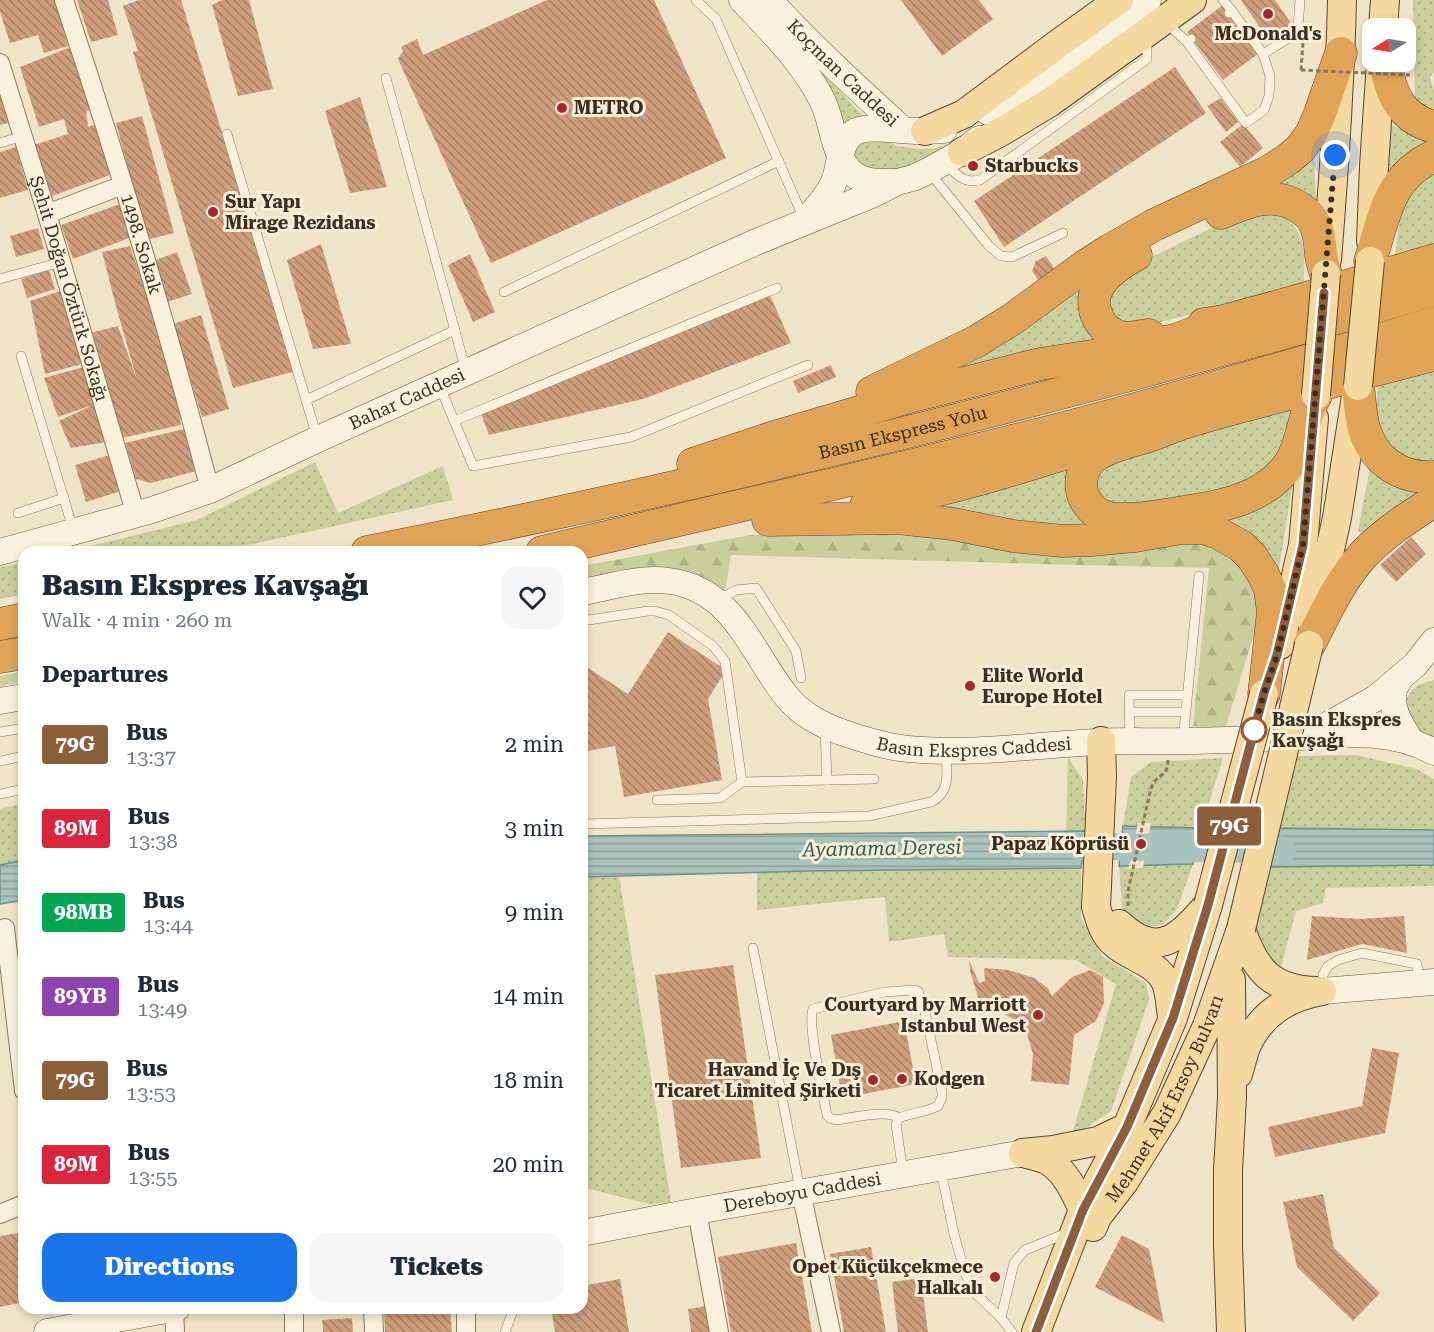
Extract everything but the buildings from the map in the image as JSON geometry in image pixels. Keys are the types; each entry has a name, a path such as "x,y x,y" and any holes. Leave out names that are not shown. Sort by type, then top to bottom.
{"highway":[{"path":"774,437 977,340 1011,320 1110,250 1154,225 1268,172 1288,159 1311,134 1341,53"},
{"path":"1388,72 1394,96 1400,105 1412,119 1434,127"},
{"path":"1370,261 1383,214 1396,188 1412,169 1434,156"},
{"path":"1224,321 1123,337 1113,334 1105,327 1096,315 1093,303 1096,290 1113,269 1164,240 1221,213 1258,199 1285,200 1306,212 1314,221 1320,237 1321,259 1326,274"},
{"path":"471,532 510,513 536,504 683,467 774,437 913,396 1020,369 1125,351 1178,339 1224,321 1434,260"},
{"name":"Basın Ekspress Yolu","path":"398,546 662,491 917,430 1229,349 1434,290"},
{"name":"Basın Ekspress Yolu","path":"568,546 1053,430 1293,365 1434,323"},
{"path":"1316,395 1308,409 1291,461 1274,481 1248,497 1200,510 1135,519 1108,518 1096,513 1088,505 1082,493 1081,481 1084,470 1090,461 1102,452 1184,423 1434,355"},
{"path":"1358,386 1363,426 1377,454 1387,464 1405,474 1423,478 1434,477"},
{"path":"588,556 706,531 862,506 924,493 1044,460 1140,430 1184,423"},
{"path":"1309,645 1342,584 1364,555 1395,527 1434,501"},
{"path":"768,520 898,518 952,524 1026,538 1063,541 1124,537 1182,528 1204,528 1241,546 1252,557 1270,589 1273,612 1264,693"},
{"path":"0,624 18,620"},
{"path":"0,657 18,654"}],"main road":[{"name":"Koçman Caddesi","path":"742,0 813,84 824,103 840,156"},
{"name":"Koçman Caddesi","path":"769,0 840,74 913,130"},
{"path":"913,130 964,114 1119,0"},
{"path":"805,221 821,204 832,185 838,170 843,145 855,132 862,129 885,128 945,130 965,124 1057,66 1156,15 1192,0"},
{"path":"1327,0 1341,53"},
{"path":"1036,1332 1079,1220 1127,1127 1173,1018 1208,905 1264,693 1277,655 1303,545 1334,176 1342,0"},
{"path":"1384,18 1385,0"},
{"path":"840,156 850,171 859,178 875,182 897,182 913,178 999,133 1049,103 1156,15"},
{"path":"944,162 1156,15"},
{"name":"Mehmet Akif Ersoy Bulvarı","path":"1051,1332 1097,1217 1124,1182 1167,1113 1207,1026 1241,929 1337,518 1358,386 1370,261 1374,166 1391,72"},
{"name":"Bahar Caddesi","path":"21,546 136,515 210,490 756,242 874,194 897,182"},
{"name":"Bahar Caddesi","path":"0,552 18,547"},
{"name":"Basın Ekspres Caddesi","path":"588,591 639,581 669,581 705,593 736,621 787,697 802,712 825,726 864,740 906,749 964,751 1118,742 1175,749 1351,733 1377,735 1428,748"},
{"path":"1428,748 1401,727 1393,704 1394,690 1416,669 1434,641"},
{"path":"1305,737 1376,698 1416,669"},
{"path":"0,701 18,698"},
{"path":"1118,742 1109,775 1111,896 1114,920 1129,933 1147,942 1160,942 1173,939 1189,927 1208,905"},
{"path":"1111,896 1096,908 1101,925 1113,943 1128,954 1148,963 1158,972 1166,983 1173,1018"},
{"path":"1241,929 1247,948 1263,972 1284,986 1322,991"},
{"name":"Mehmet Akif Ersoy Bulvarı","path":"1230,960 1232,1097 1228,1171 1228,1235 1231,1332"},
{"path":"1232,1097 1246,1047 1267,1016 1286,1002 1322,991 1427,983"},
{"path":"1023,1153 1098,1141 1127,1127"},
{"path":"1023,1153 1047,1160 1061,1172 1071,1185 1079,1220"},
{"name":"Dereboyu Caddesi","path":"588,1232 1023,1153"},
{"path":"49,1332 116,1325 154,1314"}],"street":[{"name":"1498. Sokak","path":"64,0 100,106 177,365 210,490"},
{"name":"Şehit Doğan Öztürk Sokağı","path":"0,63 136,515"},
{"path":"47,214 123,185"},
{"path":"5,928 18,1040"},
{"path":"801,1192 831,1332"},
{"path":"0,1214 18,1206"},
{"path":"697,1211 719,1332"},
{"path":"175,1314 175,1332"},
{"path":"294,1314 294,1332"},
{"path":"373,1314 374,1332"},
{"path":"466,1314 466,1332"}],"lane":[{"path":"696,0 716,19 805,221"},
{"path":"1156,15 1189,40 1246,123 1264,110 1269,96 1270,76 1263,54 1223,0"},
{"path":"1263,54 1295,34 1298,28 1300,0"},
{"path":"386,78 467,372"},
{"path":"226,134 318,440"},
{"path":"0,143 23,136"},
{"path":"504,292 778,161"},
{"path":"944,162 989,246 1001,256 1012,257 1063,233"},
{"path":"0,279 61,262"},
{"path":"454,421 777,288"},
{"path":"306,400 455,330"},
{"path":"21,356 74,531"},
{"path":"439,385 473,466 631,437 808,365"},
{"path":"18,513 64,498"},
{"path":"1175,749 1185,712 1198,576"},
{"path":"716,601 736,590 756,588 796,651 801,678"},
{"path":"588,620 648,610 656,611 669,615 713,646 725,661 742,782"},
{"path":"1118,742 1129,712 1129,695 1187,694"},
{"path":"1129,712 1185,712"},
{"path":"825,726 827,780"},
{"path":"0,732 18,729"},
{"path":"588,824 869,816 931,802 940,796 947,780 946,751"},
{"path":"0,761 18,757"},
{"path":"657,800 720,798 742,782 874,779"},
{"path":"0,794 18,790"},
{"path":"753,948 801,1192"},
{"path":"1322,991 1323,975 1328,966 1338,960 1362,953 1418,964 1427,983"},
{"path":"899,1118 894,1114 836,1120 830,1118 827,1114 812,1028 811,1011 813,1009 885,992 918,991 924,1007 942,1097 938,1106 899,1118 896,1124 904,1175"},
{"path":"940,1168 965,1273 974,1292 1001,1318 1011,1332"},
{"path":"1001,1318 1014,1263 1025,1250 1047,1240 1079,1220"},
{"path":"505,1332 512,1314"}],"path":[{"path":"1303,38 1301,70 1362,67"},
{"path":"1111,896 1153,783 1165,773 1175,749"}],"green space":[{"path":"1413,0 1434,0 1434,72 1430,77 1434,91 1434,112 1415,104 1416,18 1413,18"},
{"path":"799,47 863,116 841,130"},
{"path":"1391,125 1434,139 1401,160 1384,175"},
{"path":"862,138 919,149 936,148 962,139 931,161 890,174 860,167 854,150"},
{"path":"1313,147 1317,210 1261,183"},
{"path":"1434,168 1434,247 1394,261 1401,211 1408,193"},
{"path":"1257,210 1280,215 1296,228 1304,253 1304,282 1146,326 1130,328 1112,318 1107,292 1131,267 1230,219"},
{"path":"1092,273 1102,341 919,385"},
{"path":"1434,367 1434,461 1417,462 1399,454 1383,434 1376,408 1379,380"},
{"path":"1292,408 1286,439 1271,463 1251,478 1232,486 1130,506 1108,502 1100,493 1095,482 1102,461"},
{"path":"1075,461 1104,529 911,511"},
{"path":"315,462 338,513 443,466 453,500 243,546 91,546 197,520"},
{"path":"1370,467 1430,489 1367,535 1358,531"},
{"path":"1293,482 1278,575 1217,518"},
{"path":"902,528 1180,538 1213,546 1248,571 1261,611 1225,729 1193,726 1209,568 731,555 725,591 672,575 588,580 588,565 750,535"},
{"path":"18,564 18,595 0,599 0,568"},
{"path":"18,672 18,683 0,686 0,676"},
{"path":"1434,680 1434,740 1411,728 1406,704 1412,691"},
{"path":"1356,755 1417,769 1434,779 1434,830 1275,828 1297,756"},
{"path":"1068,757 1083,780 1086,831 1066,832"},
{"path":"1223,758 1201,828 1123,826 1131,777 1151,762"},
{"path":"18,804 18,861 0,865 0,809"},
{"path":"1193,864 1176,911 1162,925 1147,927 1135,923 1122,908 1119,866"},
{"path":"1434,865 1434,886 1326,888 1323,903 1296,911 1279,974 1254,939 1266,867"},
{"path":"1081,868 1081,918 1102,956 1146,983 1149,1000 1111,1111 1071,1138 1116,984 1076,960 948,957 944,934 889,942 885,897 757,910 757,872"},
{"path":"619,876 671,1202 649,1204 588,1189 588,877"}],"water":[{"path":"1123,826 1201,828 1193,864 1119,866"},
{"path":"1275,828 1434,830 1434,865 1266,867"},
{"name":"Ayamama Deresi","path":"1086,831 1081,868 807,871 588,877 588,836"},
{"path":"18,861 18,901 0,904 0,865"}],"pier":[{"path":"1138,823 1151,823 1143,868 1123,869 1129,867"}],"waterway":[{"name":"Ayamama Deresi","path":"1078,846 1283,850"}],"bus line":[{"name":"79G","path":"1036,1332 1083,1210 1127,1127 1173,1018 1208,905 1264,693 1277,655 1303,545 1324,293"}],"place":[{"name":"McDonald's","path":"1268,14"},
{"name":"METRO","path":"562,108"},
{"name":"Starbucks","path":"973,166"},
{"name":"Sur Yapı Mirage Rezidans","path":"213,212"},
{"name":"Elite World Europe Hotel","path":"970,686"},
{"name":"Basın Ekspres Kavşağı","path":"1254,730"},
{"name":"Papaz Köprüsü","path":"1141,844"},
{"name":"Courtyard by Marriott Istanbul West","path":"1038,1015"},
{"name":"Kodgen","path":"902,1079"},
{"name":"Havand İç Ve Dış Ticaret Limited Şirketi","path":"873,1080"},
{"name":"Opet Küçükçekmece Halkalı","path":"995,1277"}],"route":[{"path":"1254,730 1252,736 1277,655 1303,545 1335,155"}]}
